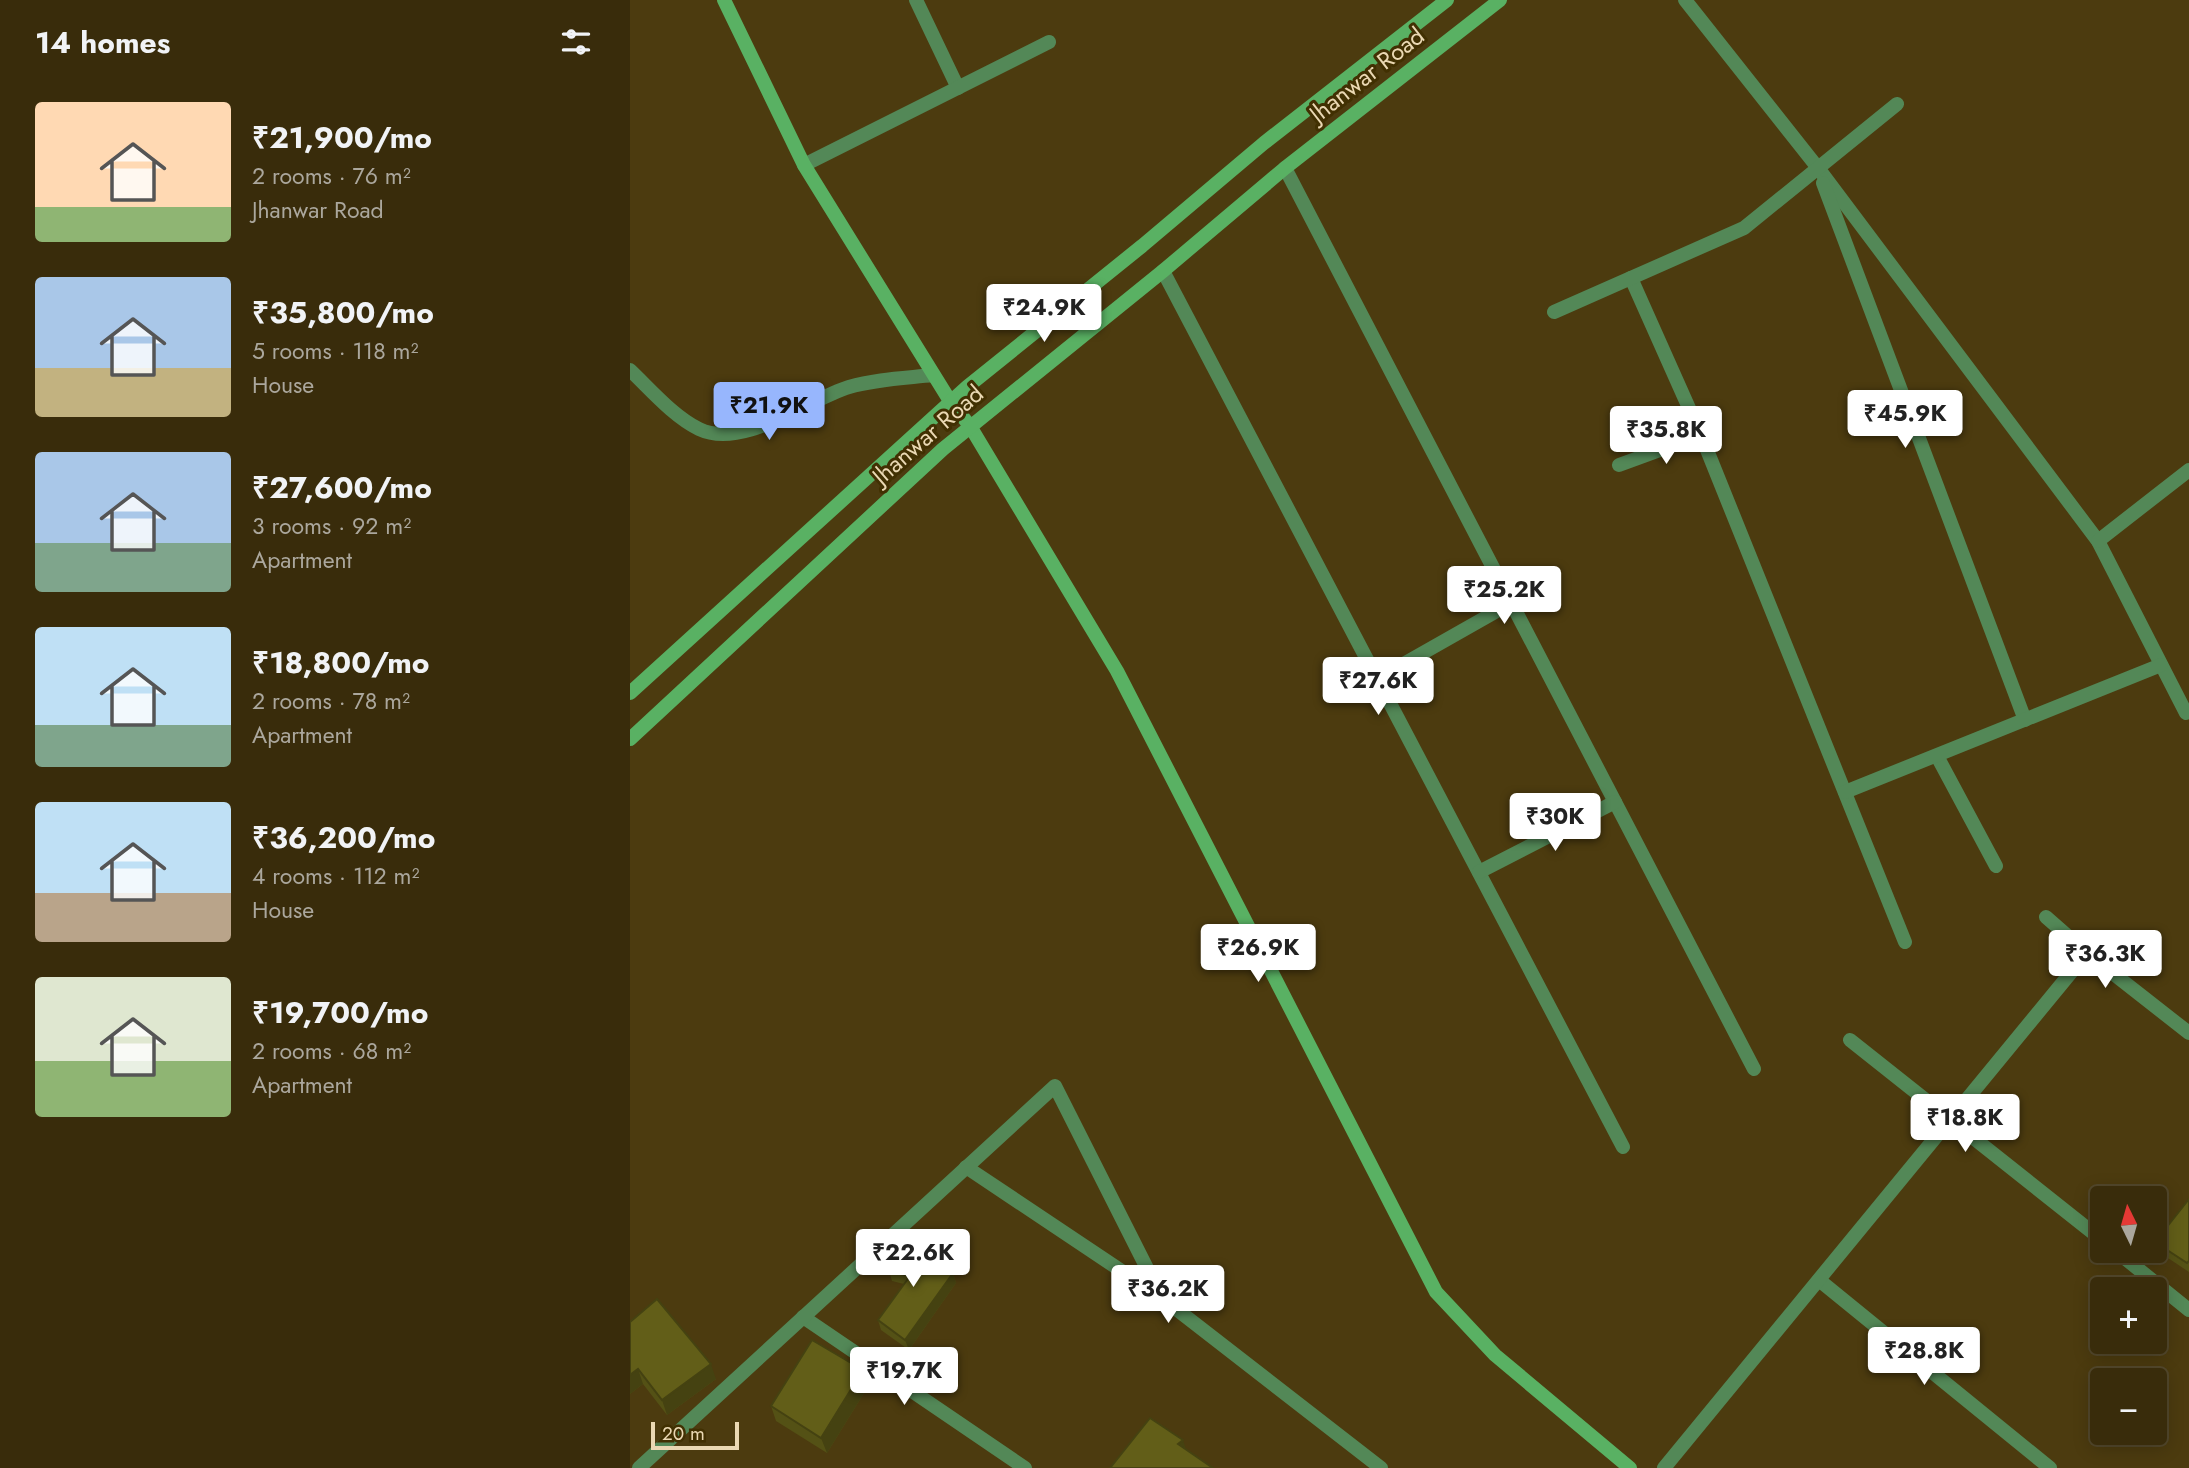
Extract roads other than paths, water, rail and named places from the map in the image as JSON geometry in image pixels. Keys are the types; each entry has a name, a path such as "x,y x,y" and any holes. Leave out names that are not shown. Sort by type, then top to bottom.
{"street":[{"path":"724,0 804,165 950,401 970,426 1117,671 1436,1292 1495,1355 1628,1468"},
{"path":"916,0 958,88"},
{"name":"Jhanwar Road","path":"630,693 950,401 1264,143 1447,0"},
{"name":"Jhanwar Road","path":"630,739 970,426 1163,271 1285,168 1500,0"},
{"path":"1685,0 1818,168 2098,541 2186,713"},
{"path":"804,165 1049,42"},
{"path":"1553,313 1744,228 1897,104"},
{"path":"1285,168 1754,1069"},
{"path":"1818,168 2025,720"},
{"path":"1163,271 1623,1147"},
{"path":"1631,278 1701,435 1905,942"},
{"path":"630,370 681,416 699,429 717,434 756,428 850,387 933,374"},
{"path":"1619,465 1701,435"},
{"path":"2098,541 2189,470"},
{"path":"1377,679 1511,603"},
{"path":"1845,792 2161,665"},
{"path":"1937,756 1996,866"},
{"path":"1479,872 1615,802"},
{"path":"2046,917 2087,954 2189,1033"},
{"path":"1664,1468 2087,954"},
{"path":"1850,1040 2090,1230"},
{"path":"639,1468 1055,1086 1162,1298"},
{"path":"966,1167 1162,1298 1381,1468"},
{"path":"2132,1264 2189,1310"},
{"path":"1819,1280 2050,1468"},
{"path":"803,1317 1025,1468"}]}
